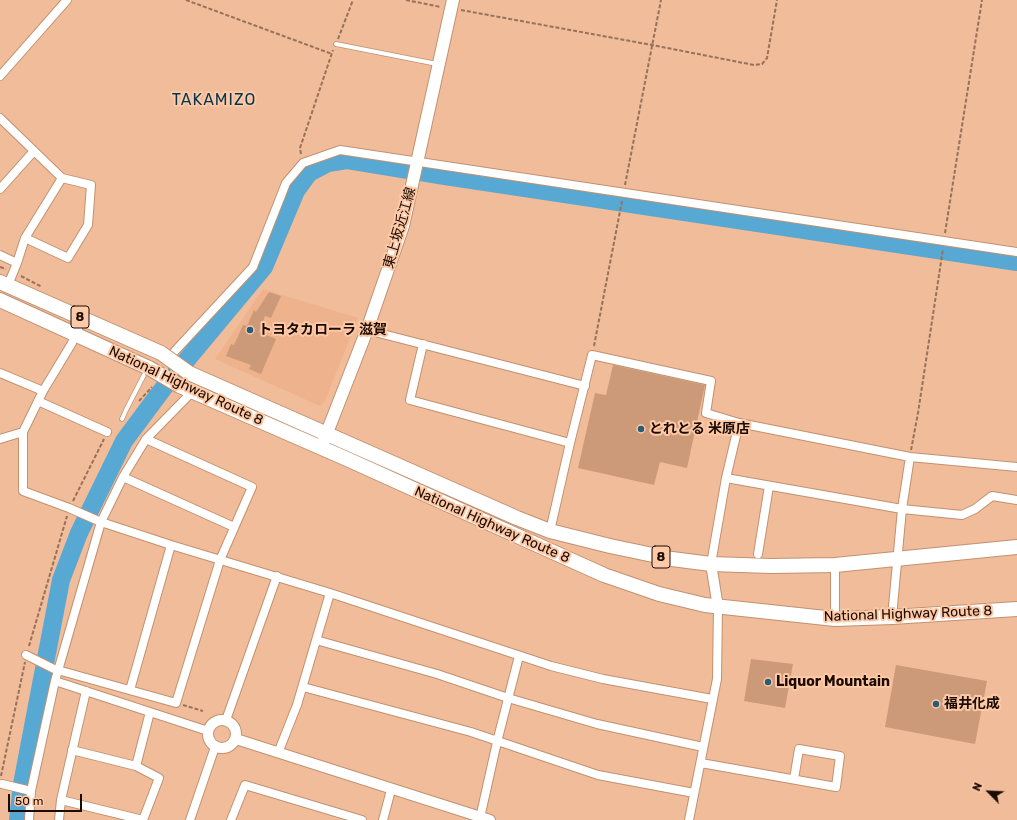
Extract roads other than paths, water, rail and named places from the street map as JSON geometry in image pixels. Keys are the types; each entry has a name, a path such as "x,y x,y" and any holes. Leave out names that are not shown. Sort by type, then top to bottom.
{"highway":[{"name":"National Highway Route 8","path":"4,283 161,353 189,373 478,501 550,531 618,548 672,559 711,564 772,566 835,565 1017,547"},
{"name":"National Highway Route 8","path":"0,300 76,334 147,371 186,389 604,575 659,594 718,607 835,619 1017,609"}],"main road":[{"name":"東上坂近江線","path":"321,448 367,330 404,226 452,4"}],"street":[{"path":"0,76 67,0"},
{"path":"0,118 62,178 91,185 88,225 68,258 25,238"},
{"path":"175,351 253,267 286,183 303,163 340,150 417,168 624,192 1017,252"},
{"path":"0,189 34,151"},
{"path":"4,283 17,263 25,238 62,178"},
{"path":"0,256 17,263"},
{"path":"82,318 76,334 43,391 23,432 23,491 99,521 171,545 277,576 552,666 603,679 712,699"},
{"path":"367,330 585,386"},
{"path":"423,344 410,400 570,443"},
{"path":"550,531 592,355 711,381 706,414 739,423 910,457 1017,467"},
{"path":"0,373 43,391"},
{"path":"29,820 32,791 55,681 56,669 99,521 146,439 186,389"},
{"path":"38,401 107,432"},
{"path":"689,820 717,679 718,607 711,564 726,478 739,423"},
{"path":"0,432 10,436"},
{"path":"0,439 23,432"},
{"path":"27,656 56,669 176,703 220,560 252,487 146,439"},
{"path":"892,617 902,509 910,457"},
{"path":"123,477 234,527"},
{"path":"726,478 902,509 962,515 992,496 1017,500"},
{"path":"758,554 769,486"},
{"path":"130,690 171,545"},
{"path":"835,565 835,619"},
{"path":"226,720 277,576"},
{"path":"278,753 303,687 330,593"},
{"path":"316,640 437,674 508,698 597,724 703,747"},
{"path":"236,739 485,819 497,742 519,656"},
{"path":"55,681 208,731"},
{"path":"303,687 471,732 598,775 694,793"},
{"path":"59,820 61,800 86,691"},
{"path":"136,766 150,712"},
{"path":"226,720 234,725 236,739 234,743 227,748 218,748 215,747 209,740 208,731 213,723 226,720"},
{"path":"190,820 215,747"},
{"path":"701,764 836,787 840,756 799,749 794,779"},
{"path":"61,800 143,820 158,778 136,766 72,750"},
{"path":"1,784 32,791"},
{"path":"231,820 244,785 362,820"},
{"path":"383,820 391,790"}],"lane":[{"path":"336,44 440,64"},
{"path":"122,419 147,371"}],"waterway":[{"path":"18,820 22,784 61,580 79,533 124,441 165,386 264,267 296,191 309,173 328,163 347,160 1017,262"}],"place":[{"name":"トヨタカローラ 滋賀","path":"250,330"},
{"name":"とれとる 米原店","path":"641,429"},
{"name":"Liquor Mountain","path":"768,682"},
{"name":"福井化成","path":"936,704"}],"district":[{"name":"TAKAMIZO","path":"214,100"}]}
